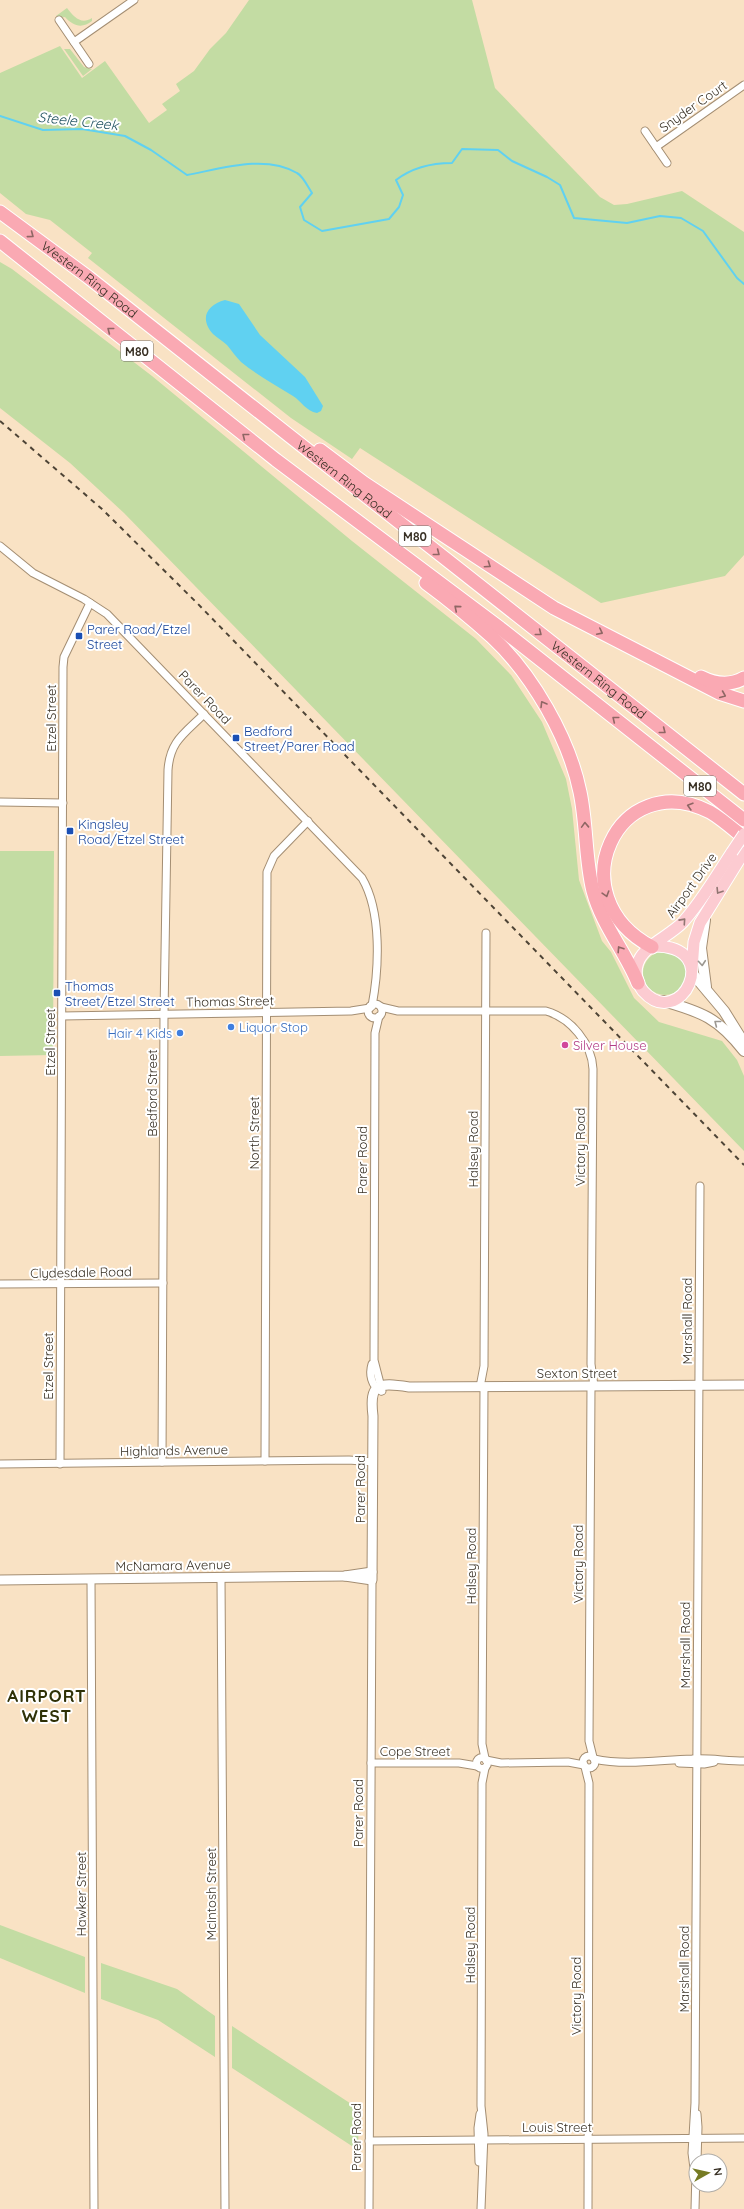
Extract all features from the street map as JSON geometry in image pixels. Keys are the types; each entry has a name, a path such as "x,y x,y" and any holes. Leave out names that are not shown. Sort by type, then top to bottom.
{"highway":[{"name":"Western Ring Road","path":"0,212 88,277 744,794"},
{"name":"Western Ring Road","path":"0,241 276,460 500,628 744,820"},
{"path":"88,277 364,483 554,608 719,693 744,701"},
{"path":"276,460 323,503 437,591 492,637 509,655 533,688 555,725 573,766 584,814 590,879 597,905 607,928 638,983"},
{"path":"626,645 708,680 728,683 744,678"},
{"path":"653,946 632,934 624,927 615,913 606,892 603,878 604,860 609,844 618,829 631,817 646,808 662,804 677,803 710,812 744,838"}],"main road":[{"name":"Airport Drive","path":"692,972 694,942 708,910 739,854 744,834"},
{"name":"Airport Drive","path":"653,946 675,930 739,854"},
{"path":"706,989 701,948 708,910"},
{"path":"744,1043 731,1020 692,972 686,957 677,950 653,946 645,951 639,960 636,973 638,983 651,997 693,1009 706,1016 722,1027 744,1051"},
{"path":"662,1001 677,999 686,992 692,983 692,972"}],"street":[{"path":"74,42 134,0"},
{"path":"59,20 89,64"},
{"name":"Snyder Court","path":"656,147 744,85"},
{"name":"Snyder Court","path":"645,131 667,164"},
{"name":"Parer Road","path":"0,546 39,577 90,602 107,614 362,878 370,893 376,923 374,1360 380,1388 373,1416 369,2209"},
{"name":"Etzel Street","path":"60,1464 64,657 90,602"},
{"name":"Bedford Street","path":"162,1462 164,1014 169,755 173,745 204,714"},
{"path":"0,802 63,803"},
{"name":"North Street","path":"265,1461 268,866 279,850 308,821"},
{"name":"Halsey Road","path":"481,2209 483,1387 486,933"},
{"name":"Victory Road","path":"486,1011 536,1010 551,1013 567,1023 587,1044 591,1054 593,1075 588,2209"},
{"name":"Thomas Street","path":"62,1016 351,1011 486,1011"},
{"name":"Marshall Road","path":"695,2153 696,1761 700,1186"},
{"name":"Clydesdale Road","path":"0,1284 163,1283"},
{"name":"Sexton Street","path":"380,1388 744,1385"},
{"name":"Highlands Avenue","path":"0,1464 373,1459"},
{"name":"McNamara Avenue","path":"0,1580 372,1576"},
{"name":"McIntosh Street","path":"221,1578 225,2209"},
{"name":"Hawker Street","path":"91,1579 94,2209"},
{"name":"Cope Street","path":"371,1763 744,1761"},
{"name":"Marshall Road","path":"695,2138 696,2153"},
{"name":"Louis Street","path":"369,2141 744,2138"},
{"name":"Marshall Road","path":"695,2193 695,2209"}],"green space":[{"path":"249,0 472,0 495,88 600,197 614,205 627,204 682,191 744,232 744,555 725,576 601,603 360,448 352,459 291,418 88,258 92,253 50,220 26,214 0,193 0,73 60,46 82,78 105,61 149,123 167,110 162,104 180,91 176,84 194,71 210,49 226,33"},
{"path":"67,8 78,19 84,21 92,18 92,21 81,26 71,23 65,17 60,18 56,16"},
{"path":"64,49 70,49 84,67 92,69 83,76"},
{"path":"0,262 12,269 152,376 352,541 476,639 511,675 542,722 566,779 572,809 579,880 602,941 611,952 634,998 659,1022 722,1041 737,1060 744,1076 744,1151 124,513 70,463 0,408"},
{"path":"0,851 54,851 53,1055 0,1056"},
{"path":"665,951 677,955 683,961 687,973 683,985 677,991 665,995 653,991 647,985 643,973 647,961 653,955"},
{"path":"0,1925 85,1957 85,1993 0,1958"},
{"path":"101,1963 177,1989 215,2016 215,2057 158,2020 101,1999"},
{"path":"232,2026 359,2109 358,2150 232,2068"}],"water":[{"path":"225,300 239,304 260,335 305,377 323,406 321,411 317,413 313,412 296,398 253,371 241,362 227,345 213,334 206,323 207,313 214,305"}],"waterway":[{"name":"Steele Creek","path":"0,116 43,130 82,129 125,136 151,150 187,175 242,165 271,164 284,167 299,174 312,193 300,207 304,220 322,231 389,219 399,207 403,195 396,180 409,172 430,165 452,163 462,149 498,150 512,161 547,177 560,185 574,218 627,223 660,216 681,218 703,231 737,278 744,284"}],"railway":[{"path":"0,421 102,509 198,604 744,1165"}],"place":[{"name":"Parer Road/Etzel Street","path":"79,636"},
{"name":"Bedford Street/Parer Road","path":"236,738"},
{"name":"Kingsley Road/Etzel Street","path":"70,831"},
{"name":"Thomas Street/Etzel Street","path":"57,993"},
{"name":"Liquor Stop","path":"231,1027"},
{"name":"Hair 4 Kids","path":"180,1033"},
{"name":"Silver House","path":"565,1045"}],"district":[{"name":"AIRPORT WEST","path":"47,1705"}]}
